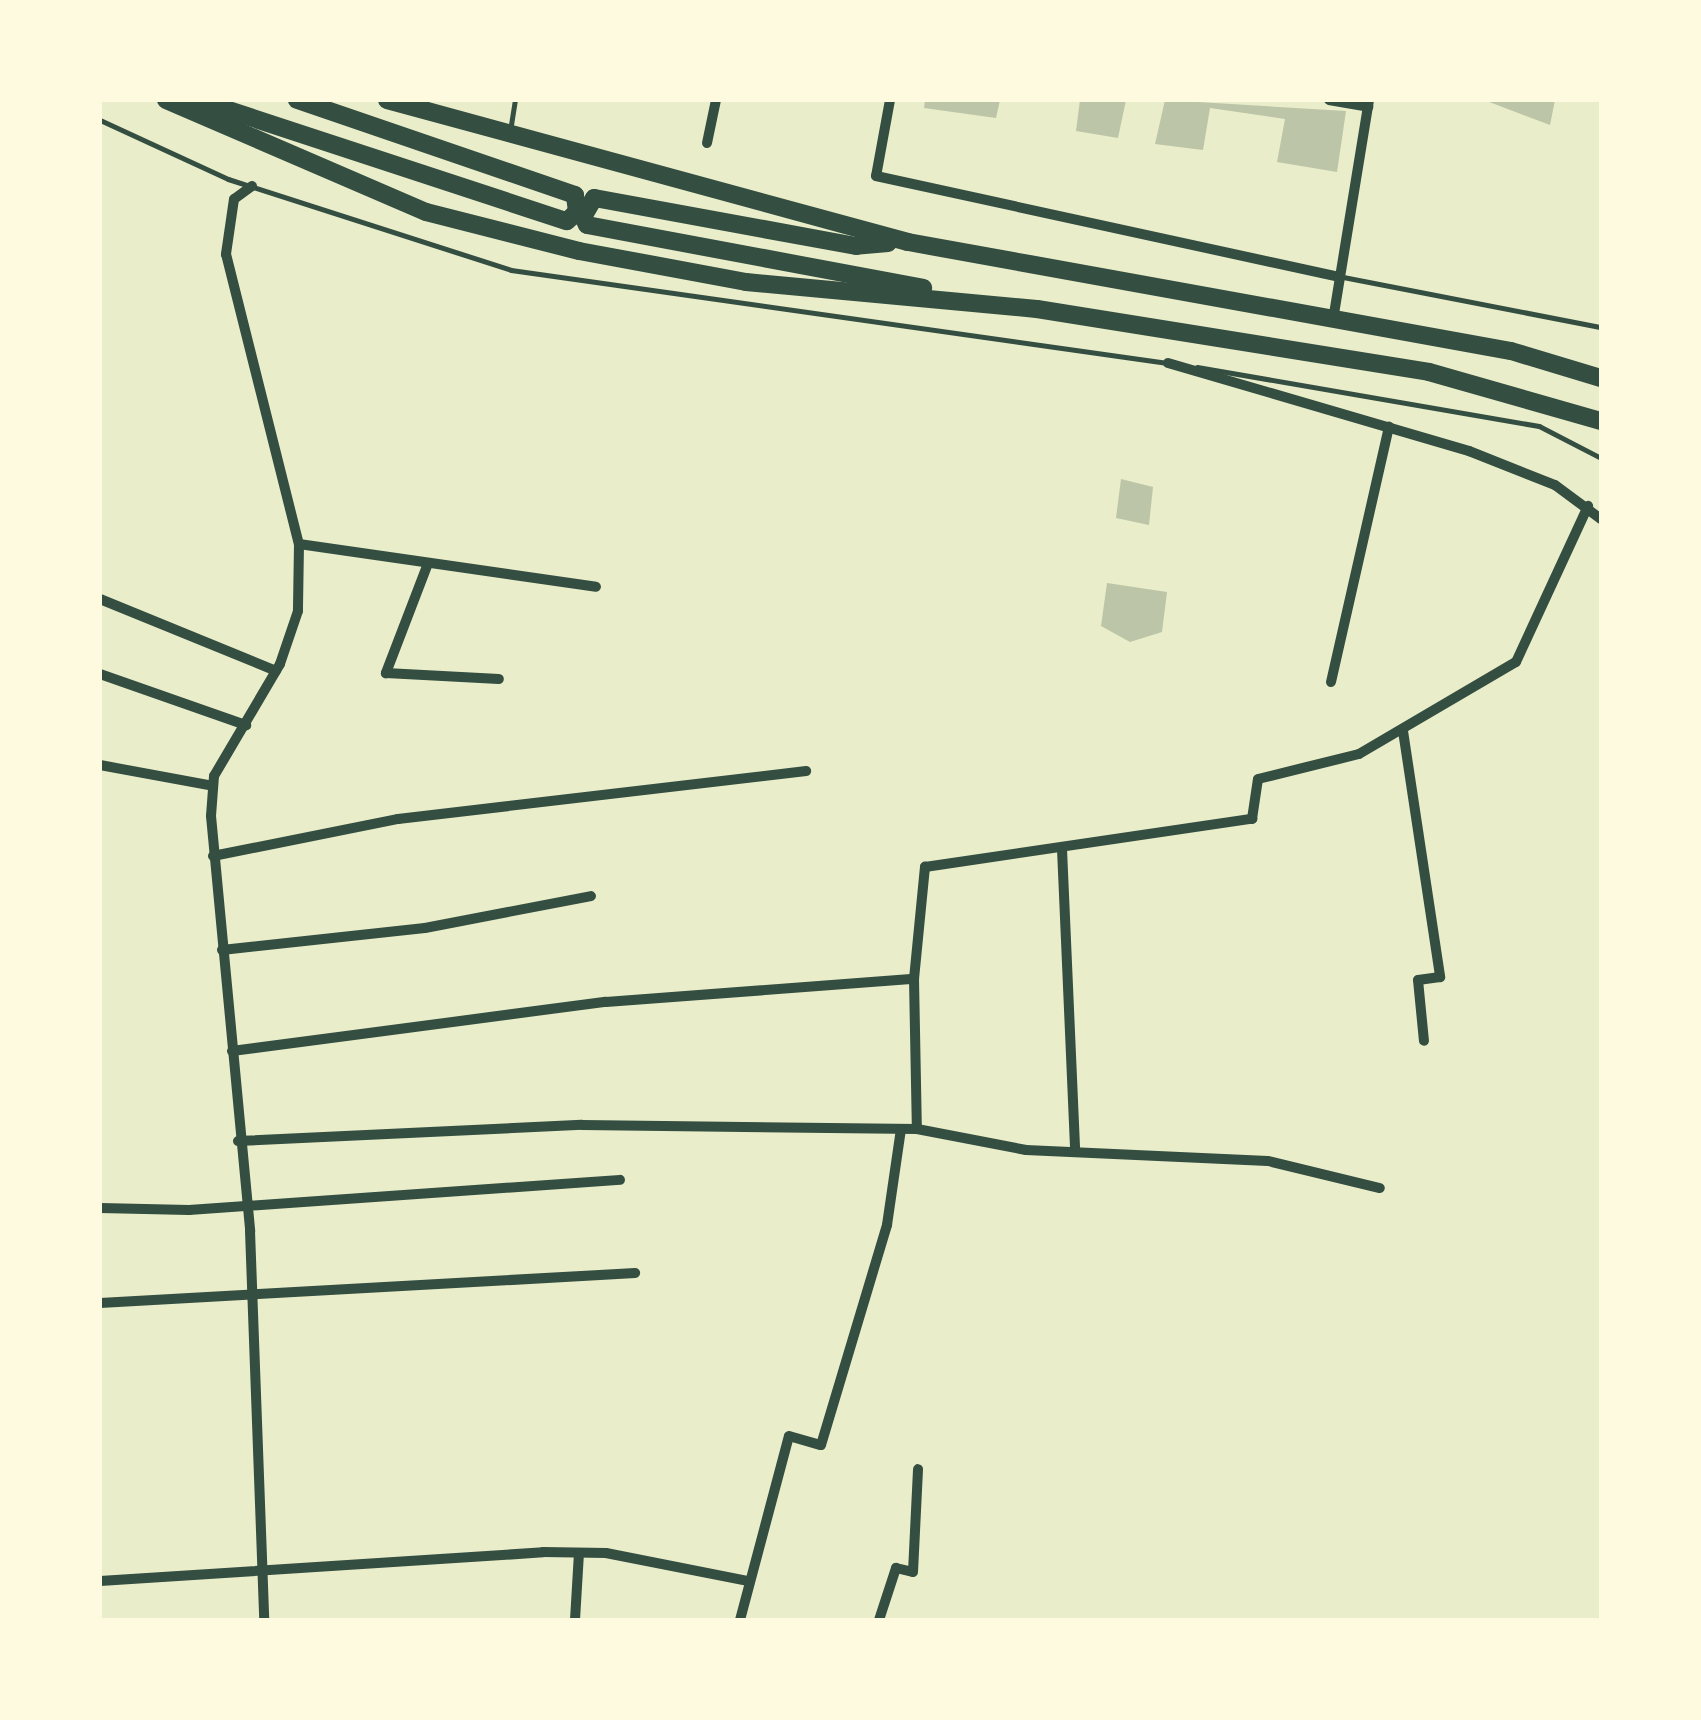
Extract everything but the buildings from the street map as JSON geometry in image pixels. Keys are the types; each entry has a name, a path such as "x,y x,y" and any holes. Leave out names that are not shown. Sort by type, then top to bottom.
{"highway":[{"path":"166,100 426,212 579,251 746,282 1037,309"},
{"path":"198,100 531,211 566,221 578,212 575,194 297,100"},
{"path":"387,100 510,132 696,190 908,242 1511,351 1601,378"},
{"path":"908,242 856,246 594,198 583,217 587,225 1037,309 1429,372 1601,421"}],"street":[{"path":"706,143 716,100"},
{"path":"890,100 876,176 1340,277"},
{"path":"1329,100 1368,103 1332,321"},
{"path":"252,186 234,199 226,254 299,544 298,611 276,671 214,786 213,856 247,1207 264,1620"},
{"path":"1168,363 1388,426 1555,484 1588,506 1601,520"},
{"path":"1331,682 1388,426"},
{"path":"917,1128 914,979 925,867 1062,850 1252,819 1258,778 1360,754 1516,662 1588,506"},
{"path":"299,544 427,566 596,586"},
{"path":"427,566 386,673 499,679"},
{"path":"100,599 276,671"},
{"path":"100,674 246,725"},
{"path":"1402,731 1440,977 1418,980 1424,1041"},
{"path":"100,764 214,786"},
{"path":"213,856 398,819 806,772"},
{"path":"1062,850 1075,1149"},
{"path":"222,950 425,928 591,896"},
{"path":"232,1051 606,1002 914,979"},
{"path":"238,1141 582,1125 917,1128 1026,1150 1075,1149 1268,1162 1380,1188"},
{"path":"740,1620 747,1581 789,1436 821,1445 887,1224 901,1129"},
{"path":"100,1208 247,1207 620,1180"},
{"path":"100,1303 252,1298 635,1273"},
{"path":"879,1620 896,1568 913,1572 918,1469"},
{"path":"100,1581 579,1553 747,1581"},
{"path":"575,1620 579,1553"}],"lane":[{"path":"510,132 515,100"},
{"path":"100,120 252,186 416,244 606,291 1168,363 1539,426 1601,458"},
{"path":"1340,277 1601,327"}]}
